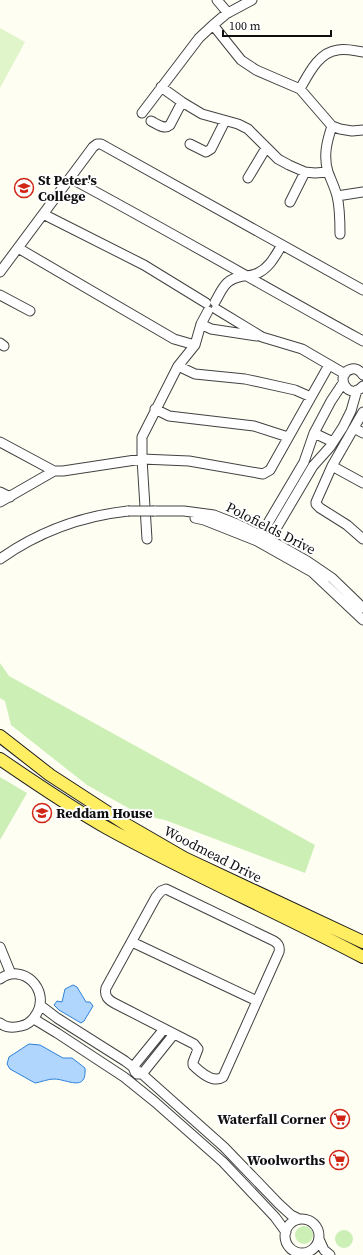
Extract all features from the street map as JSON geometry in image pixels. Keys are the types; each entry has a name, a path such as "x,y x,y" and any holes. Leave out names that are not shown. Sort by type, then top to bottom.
{"main road":[{"name":"Woodmead Drive","path":"0,736 69,788 127,825 184,858 235,884 363,942"},
{"name":"Woodmead Drive","path":"0,759 48,792 106,828 363,957"}],"street":[{"path":"217,0 228,13"},
{"path":"142,113 199,38 228,13 252,0"},
{"path":"213,25 235,53 248,65 300,89 332,126 352,131 363,130"},
{"path":"300,89 318,61 330,52 338,50 363,52"},
{"path":"161,87 202,114 238,124 248,129 278,159 305,172 328,172"},
{"path":"151,121 164,127 168,127 182,102"},
{"path":"190,144 206,152 208,151 211,149 226,121"},
{"path":"332,126 326,146 326,158 328,172 337,196 340,234"},
{"path":"0,272 93,147 97,144 101,144 363,290"},
{"path":"248,178 266,148"},
{"path":"290,202 305,172"},
{"path":"70,178 363,341"},
{"path":"337,196 363,192"},
{"path":"43,214 144,265 262,337"},
{"path":"148,539 142,459 142,437 178,366 195,345 201,324 223,286 237,278 257,274 266,268 272,262 282,245"},
{"path":"18,248 174,339 195,345"},
{"path":"0,295 30,311"},
{"path":"201,324 211,329 262,337 302,349 329,365 344,379 347,389 354,391 362,387"},
{"path":"0,442 54,471 63,471 142,459 189,461 263,474 270,470 329,365"},
{"path":"178,366 195,374 245,379 295,390 311,397"},
{"path":"259,538 304,462 314,433 344,379 352,369 362,370"},
{"path":"268,543 313,466 333,442 351,411 362,387"},
{"path":"156,409 169,416 254,426 288,437"},
{"path":"363,412 332,466 318,496 316,504 347,525 363,539"},
{"path":"354,428 363,433"},
{"path":"314,433 333,442"},
{"path":"304,462 313,466"},
{"path":"332,466 363,483"},
{"path":"0,502 54,471"},
{"path":"0,492 10,497"},
{"name":"Polofields Drive","path":"0,559 33,538 69,523 108,513 128,511 184,511 214,515 237,524 268,543 307,561 332,578 363,608"},
{"name":"Polofields Drive","path":"268,543 312,572 363,620"},
{"path":"168,889 277,943 280,949 279,952 221,1078 213,1079 194,1066 193,1062 198,1049 194,1044 116,1004 106,997 106,988 132,942 156,897 162,890 168,889"},
{"path":"132,942 257,1001"},
{"path":"0,947 11,974"},
{"path":"0,979 11,974 19,974 27,977 34,982 41,996 40,1005 34,1019 25,1026 14,1028 0,1023"},
{"path":"40,1005 57,1018 125,1061 224,1147 291,1215 299,1219 307,1219 314,1224 319,1232 319,1238 324,1250 330,1255"},
{"path":"34,1019 136,1086 223,1162 279,1222 286,1232"},
{"path":"136,1086 137,1072 164,1029"},
{"path":"124,1077 137,1072 174,1034"},
{"path":"299,1219 290,1224 286,1232 286,1242 291,1249 306,1254 314,1248 319,1238"}],"green space":[{"path":"0,28 25,42 0,88"},
{"path":"0,663 9,676 315,845 305,873 165,820 141,815 87,785 11,725 5,701 0,698"},
{"path":"0,777 27,793 0,840"},
{"path":"300,1226 308,1226 313,1231 311,1242 308,1244 300,1244 295,1239 295,1231"},
{"path":"344,1230 350,1233 353,1239 350,1245 344,1248 338,1245 335,1239 338,1233"}],"water":[{"path":"73,985 77,987 86,1002 90,1002 93,1006 84,1021 81,1023 59,1010 54,1005 57,1001 62,1002 65,989"},
{"path":"29,1044 40,1045 63,1058 72,1058 85,1068 85,1076 83,1080 75,1083 52,1079 35,1083 10,1069 7,1064 9,1057"}],"place":[{"name":"St Peter's College","path":"24,188"},
{"name":"Reddam House","path":"42,813"},
{"name":"Waterfall Corner","path":"340,1119"},
{"name":"Woolworths","path":"339,1160"}]}
